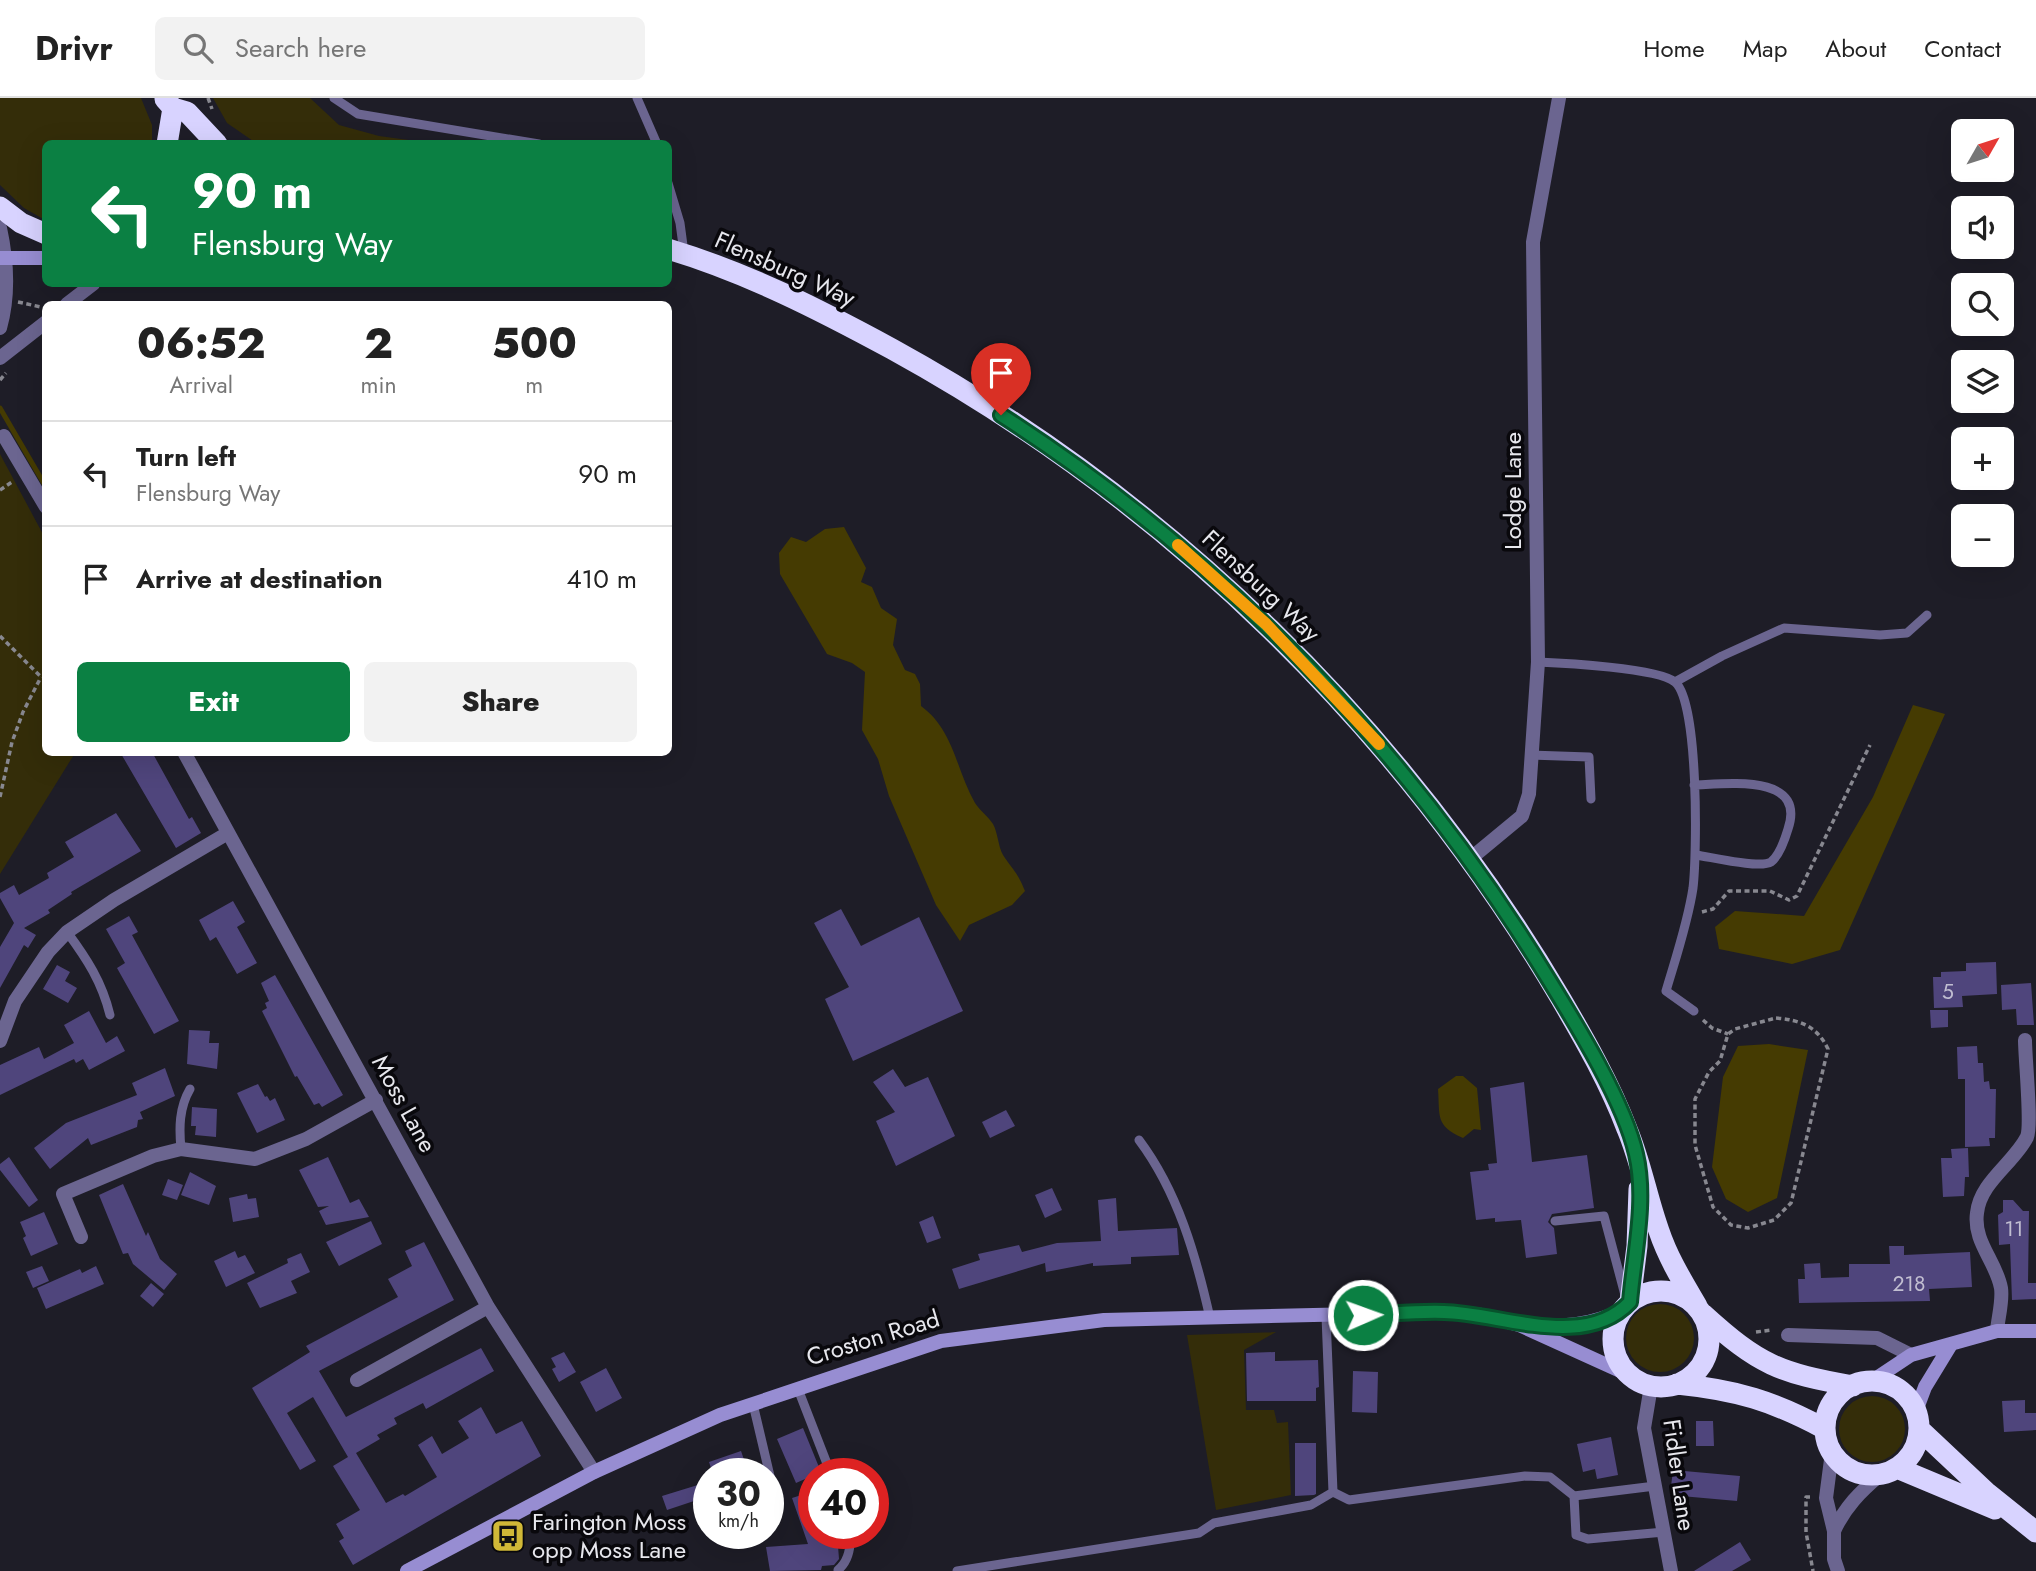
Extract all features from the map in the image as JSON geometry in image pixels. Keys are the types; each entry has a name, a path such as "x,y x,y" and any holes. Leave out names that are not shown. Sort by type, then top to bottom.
{"highway":[{"path":"167,140 170,103 187,112 213,140"},
{"path":"0,207 21,223 42,232"},
{"name":"Flensburg Way","path":"676,252 795,298 927,368 1024,429 1124,501 1223,584 1308,666 1390,757 1470,859 1562,1001 1613,1097 1637,1155 1659,1232 1671,1261 1700,1309"},
{"name":"Flensburg Way","path":"1626,1305 1640,1207 1637,1155"},
{"path":"1825,1429 1785,1407 1744,1394 1677,1384 1651,1386 1629,1375 1620,1364 1613,1340 1614,1328 1626,1305 1646,1293 1659,1290 1684,1296 1738,1346 1769,1365 1811,1378 1863,1384 1898,1390 1909,1399 1917,1420 1917,1444 1909,1458 1889,1471 1866,1475 1852,1471 1832,1452 1825,1429 1833,1403 1863,1384"},
{"path":"1677,1384 1690,1377 1705,1359 1710,1337 1700,1309"},
{"path":"1917,1420 1977,1484 2028,1526"},
{"path":"1889,1471 2028,1526"}],"street":[{"name":"Lodge Lane","path":"1470,859 1522,816 1529,794 1538,662 1533,242 1559,98"},
{"path":"0,228 5,302 0,328"},
{"path":"3,258 42,258"},
{"path":"71,301 89,287"},
{"path":"0,358 42,325"},
{"path":"4,436 42,501"},
{"name":"Moss Lane","path":"186,756 488,1307 594,1472"},
{"path":"0,1041 15,1001 48,952 67,932 114,900 228,833"},
{"path":"1997,1331 2001,1290 1992,1264 1980,1244 1976,1212 1989,1184 2012,1159 2028,1134 2025,1040"},
{"path":"81,1237 62,1194 153,1156 181,1149 255,1158 306,1139 376,1100"},
{"name":"Croston Road","path":"1519,1325 1583,1325 1600,1321 1626,1305"},
{"path":"357,1380 488,1307"},
{"name":"Croston Road","path":"407,1571 594,1472 720,1415 941,1341 1104,1320 1444,1312 1482,1315 1519,1325 1629,1375"},
{"path":"1863,1384 1911,1354 1950,1346 1997,1331 2036,1331"},
{"path":"1788,1335 1877,1338 1911,1354"},
{"path":"1917,1420 1925,1387 1950,1346"},
{"name":"Fidler Lane","path":"1651,1386 1644,1428 1671,1571"},
{"path":"1832,1452 1826,1498 1835,1531 1834,1559 1838,1571"},
{"path":"1835,1531 1842,1515 1858,1494 1889,1471"}],"lane":[{"path":"334,98 358,114 515,140"},
{"path":"637,98 655,140"},
{"path":"672,199 680,223 676,252"},
{"path":"1675,682 1784,628 1880,635 1907,633 1927,615"},
{"path":"1538,662 1570,663 1657,675 1675,682 1682,692 1688,714 1696,855 1692,891 1666,991 1694,1011"},
{"path":"1530,755 1589,757 1591,799"},
{"path":"1693,785 1766,786 1782,792 1791,808 1790,825 1781,848 1770,862 1759,864 1696,855"},
{"path":"67,932 103,986 110,1015"},
{"path":"181,1149 179,1128 183,1101 190,1089"},
{"path":"1139,1140 1160,1168 1188,1237 1197,1260 1210,1318"},
{"path":"1555,1220 1604,1216 1626,1305"},
{"path":"1326,1316 1333,1492"},
{"path":"798,1389 825,1458"},
{"path":"753,1404 766,1458"},
{"path":"1333,1492 1349,1500 1525,1476 1550,1477 1574,1496 1655,1486"},
{"path":"957,1571 1199,1533 1214,1523 1311,1505 1333,1492"},
{"path":"1574,1496 1576,1535 1588,1539 1664,1532"},
{"path":"838,1570 846,1564 850,1549"}],"path":[{"path":"5,302 32,304 42,309"},
{"path":"0,636 42,676"},
{"path":"0,797 12,742 23,712 42,679"},
{"path":"1694,1011 1712,1028 1728,1034"},
{"path":"1776,1018 1793,1020 1814,1029 1828,1049 1791,1203 1774,1220 1748,1228 1731,1225 1713,1207 1695,1145 1695,1099 1709,1072 1720,1061 1728,1034 1735,1029 1776,1018"},
{"path":"1749,1333 1785,1329 1788,1335"},
{"path":"1813,1571 1806,1532 1806,1497 1826,1498"}],"shaded area":[{"path":"0,98 141,98 152,125 152,140 42,140 42,218 24,208 0,185"},
{"path":"213,98 310,98 339,125 379,136 409,140 252,140 227,123"},
{"path":"0,454 42,532 42,756 73,756 0,874"},
{"path":"844,527 866,568 861,582 872,587 881,608 897,619 893,645 905,670 915,674 920,684 921,706 941,727 948,739 975,803 993,824 1003,855 1025,891 1012,905 969,925 960,941 936,905 889,796 878,759 862,730 865,672 852,663 827,654 780,574 779,553 791,537 806,542 825,529"},
{"path":"1913,705 1945,714 1840,950 1792,964 1719,949 1715,927 1735,911 1804,916 1873,797"},
{"path":"1769,1044 1808,1050 1777,1198 1748,1212 1726,1199 1712,1167 1723,1077 1738,1046"},
{"path":"1456,1076 1463,1076 1477,1088 1481,1130 1474,1129 1463,1138 1443,1124 1439,1113 1438,1089"},
{"path":"1660,1304 1673,1307 1684,1314 1691,1325 1694,1338 1691,1351 1684,1362 1673,1369 1660,1372 1647,1369 1636,1362 1629,1351 1626,1338 1629,1325 1636,1314 1647,1307"},
{"path":"1276,1332 1244,1350 1246,1410 1274,1410 1277,1423 1288,1422 1291,1495 1216,1510 1187,1335"},
{"path":"1866,1396 1878,1396 1890,1401 1900,1411 1905,1429 1903,1442 1890,1457 1878,1462 1866,1462 1854,1457 1844,1447 1839,1435 1839,1423 1844,1411 1854,1401"}],"building":[{"path":"122,756 154,756 189,819 192,817 201,833 176,848"},
{"path":"116,813 141,851 71,892 72,894 48,910 50,913 24,928 36,935 28,948 24,945 0,988 0,947 14,923 0,898 0,893 14,885 19,895 49,878 47,873 74,857 65,842"},
{"path":"233,901 245,922 237,927 257,963 237,974 216,937 210,941 199,920"},
{"path":"841,909 861,946 919,917 963,1011 853,1061 825,999 849,987 814,923"},
{"path":"129,916 138,932 132,935 179,1021 154,1034 117,968 125,963 106,929"},
{"path":"1996,962 1997,994 1962,996 1963,1007 1934,1008 1933,977 1941,977 1941,972 1966,971 1966,963"},
{"path":"57,965 70,972 65,981 77,988 68,1003 43,989"},
{"path":"275,975 343,1095 322,1107 319,1103 314,1105 297,1076 295,1077 262,1011 267,1008 265,1003 269,1001 261,983"},
{"path":"2031,983 2034,1025 2017,1025 2016,1009 2002,1010 2001,985"},
{"path":"1930,1010 1948,1010 1948,1027 1931,1028"},
{"path":"89,1011 106,1043 117,1036 125,1051 89,1070 83,1059 76,1063 74,1059 0,1095 0,1065 39,1047 44,1059 74,1043 64,1025"},
{"path":"189,1030 210,1031 209,1043 219,1043 217,1069 187,1064"},
{"path":"1977,1046 1978,1063 1983,1063 1984,1082 1989,1081 1990,1089 1996,1089 1995,1138 1989,1138 1990,1146 1965,1147 1965,1079 1958,1079 1957,1047"},
{"path":"165,1068 175,1096 140,1112 143,1119 138,1120 137,1127 91,1145 88,1138 50,1169 34,1148 66,1123 137,1095 132,1083"},
{"path":"893,1069 905,1087 928,1077 955,1136 896,1166 876,1121 895,1112 873,1082"},
{"path":"1524,1082 1532,1162 1587,1155 1594,1208 1552,1214 1548,1222 1554,1228 1557,1254 1526,1258 1521,1220 1476,1220 1470,1172 1489,1170 1488,1164 1497,1163 1490,1088"},
{"path":"258,1084 265,1097 270,1101 275,1098 285,1120 257,1133 237,1093"},
{"path":"192,1107 217,1109 216,1137 195,1135 196,1126 191,1126"},
{"path":"1006,1110 1015,1126 990,1138 982,1122"},
{"path":"1968,1148 1969,1177 1965,1177 1964,1196 1943,1197 1941,1158 1952,1158 1951,1149"},
{"path":"9,1157 38,1200 29,1207 0,1170 0,1164"},
{"path":"328,1157 350,1203 359,1199 369,1217 326,1225 319,1211 329,1206 318,1207 299,1170"},
{"path":"190,1172 216,1186 209,1205 181,1195"},
{"path":"168,1179 183,1185 177,1200 162,1195"},
{"path":"123,1184 146,1236 148,1232 160,1259 177,1274 164,1290 133,1264 128,1253 123,1254 99,1195"},
{"path":"1052,1188 1062,1210 1045,1218 1035,1195"},
{"path":"247,1194 248,1199 256,1198 259,1217 233,1222 229,1198"},
{"path":"1116,1198 1118,1231 1177,1228 1179,1255 1131,1257 1131,1264 1093,1266 1093,1263 1046,1272 1045,1263 959,1289 952,1269 980,1260 978,1254 1019,1245 1022,1252 1057,1243 1101,1241 1098,1200"},
{"path":"2003,1200 2013,1200 2023,1211 2029,1211 2028,1283 2036,1283 2036,1299 2012,1300 2010,1244 1999,1245 1998,1215 2003,1212"},
{"path":"44,1212 58,1244 31,1256 20,1222"},
{"path":"933,1216 941,1238 927,1243 919,1222"},
{"path":"371,1221 382,1244 339,1266 326,1242"},
{"path":"424,1242 454,1300 319,1371 346,1417 481,1348 494,1371 426,1409 423,1403 394,1418 397,1424 377,1435 380,1439 356,1453 386,1503 403,1494 405,1496 437,1477 418,1445 432,1436 442,1454 469,1438 458,1421 481,1407 496,1434 522,1421 541,1456 353,1565 339,1541 344,1538 336,1524 360,1510 333,1466 348,1457 313,1397 287,1413 316,1461 300,1470 252,1388 310,1352 306,1346 398,1297 388,1279 412,1266 405,1251"},
{"path":"1889,1246 1904,1246 1904,1255 1970,1252 1972,1287 1929,1289 1930,1301 1799,1303 1798,1279 1805,1279 1804,1264 1820,1263 1821,1278 1849,1277 1849,1264 1890,1264"},
{"path":"235,1251 238,1258 245,1255 255,1273 226,1287 214,1261"},
{"path":"301,1253 310,1272 291,1281 297,1293 260,1308 247,1283 288,1263 287,1259"},
{"path":"42,1266 49,1281 33,1288 26,1272"},
{"path":"96,1266 104,1284 46,1309 37,1288 80,1269 82,1273"},
{"path":"151,1283 164,1294 153,1307 140,1296"},
{"path":"564,1352 576,1372 559,1382 552,1369 556,1367 551,1358"},
{"path":"1275,1352 1275,1361 1318,1360 1319,1387 1316,1388 1316,1401 1247,1401 1246,1353"},
{"path":"606,1368 622,1398 596,1412 580,1382"},
{"path":"1353,1371 1378,1372 1377,1413 1352,1412"},
{"path":"2025,1400 2025,1413 2036,1413 2036,1430 2004,1432 2002,1401"},
{"path":"1696,1421 1713,1421 1714,1446 1696,1446"},
{"path":"803,1428 815,1458 798,1458 798,1482 796,1483 777,1439"},
{"path":"1611,1437 1618,1475 1597,1479 1595,1469 1583,1472 1577,1444"},
{"path":"1295,1443 1316,1443 1314,1495 1295,1496"},
{"path":"741,1451 743,1458 721,1458"},
{"path":"1673,1470 1740,1476 1737,1501 1670,1495"},
{"path":"693,1486 693,1501 667,1510 662,1496"},
{"path":"798,1496 798,1515 792,1498"},
{"path":"1740,1542 1751,1560 1732,1571 1694,1571"},
{"path":"798,1545 798,1549 838,1549 839,1559 834,1565 822,1566 821,1570 770,1571 766,1549 784,1549 784,1546"}],"waterway":[{"path":"0,408 42,480"}],"slow traffic":[{"path":"1178,545 1266,624 1349,709 1379,744"}],"place":[{"name":"Farington Moss opp Moss Lane","path":"508,1536"}],"route":[{"path":"1001,415 1074,464 1171,539 1266,624 1349,709 1430,806 1500,902 1562,1001 1627,1127 1637,1155 1640,1207 1630,1302 1622,1310 1600,1321 1559,1326 1519,1325 1482,1315 1444,1312 1363,1315"}]}
